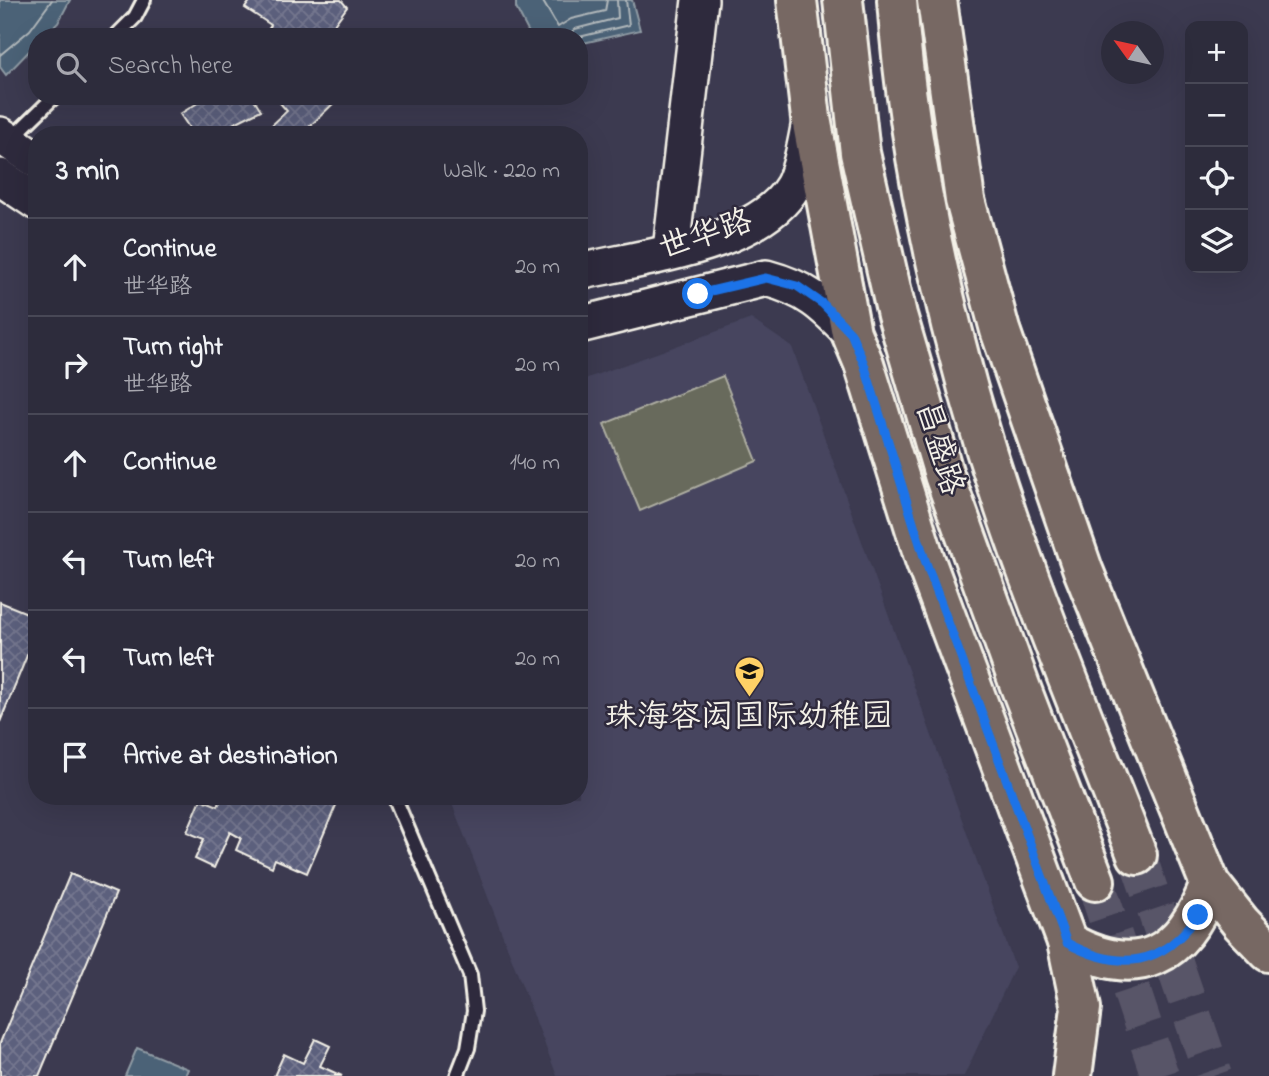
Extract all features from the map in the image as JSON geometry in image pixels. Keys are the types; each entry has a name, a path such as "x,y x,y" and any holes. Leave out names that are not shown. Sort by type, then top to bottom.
{"main road":[{"path":"797,0 811,118 851,333 864,364 925,560 1067,943 1082,1008 1072,1076"},
{"name":"昌盛路","path":"843,0 860,153 897,315 944,475 1095,881"},
{"name":"昌盛路","path":"897,0 915,139 942,296 1008,518 1137,855"},
{"path":"937,0 965,200 1000,330 1083,570 1210,884 1241,923 1269,952"},
{"path":"1067,943 1090,955 1111,959 1141,960 1158,954 1183,937 1198,915 1210,884"}],"street":[{"path":"671,250 700,0"},
{"name":"世华路","path":"588,270 731,236 765,218 793,185 811,118"},
{"path":"0,177 28,196"},
{"name":"世华路","path":"588,323 766,278 797,286 823,304 851,333"}],"lane":[{"path":"124,28 135,17 144,0"},
{"path":"31,126 48,105"},
{"path":"15,146 28,130"},
{"path":"398,805 470,975 474,1011 468,1048 457,1076"}],"shaded area":[{"name":"珠海容闳国际幼稚园","path":"751,319 792,347 1015,967 964,1076 557,1076 452,805 588,805 588,378"}],"green space":[{"path":"723,376 757,461 640,511 604,424"}],"water":[{"path":"0,0 70,0 53,28 28,28 28,52 6,75 0,67"},
{"path":"516,0 632,0 640,30 588,42 588,28 526,28 516,8"},
{"path":"137,1048 188,1069 185,1076 125,1076"}],"building":[{"path":"251,0 341,0 347,7 332,28 269,28 271,25 245,8"},
{"path":"194,105 258,105 261,110 229,126 188,126 180,114"},
{"path":"282,105 332,105 310,126 271,126 287,111"},
{"path":"0,602 28,613 28,653 0,722"},
{"path":"198,805 336,805 307,873 275,859 272,867 236,850 241,838 230,832 214,868 195,859 204,839 187,832"},
{"path":"70,874 116,893 39,1076 0,1076 0,1043"},
{"path":"315,1039 330,1046 320,1066 342,1076 274,1076 284,1054 303,1063"}],"tunnel":[{"path":"1137,855 1213,1076"},
{"path":"1095,881 1160,1076"}],"place":[{"name":"珠海容闳国际幼稚园","path":"749,698"}],"route":[{"path":"698,294 766,278 797,286 823,304 851,333 864,364 925,560 1067,943 1090,955 1141,960 1158,954 1183,937 1198,915"}]}
